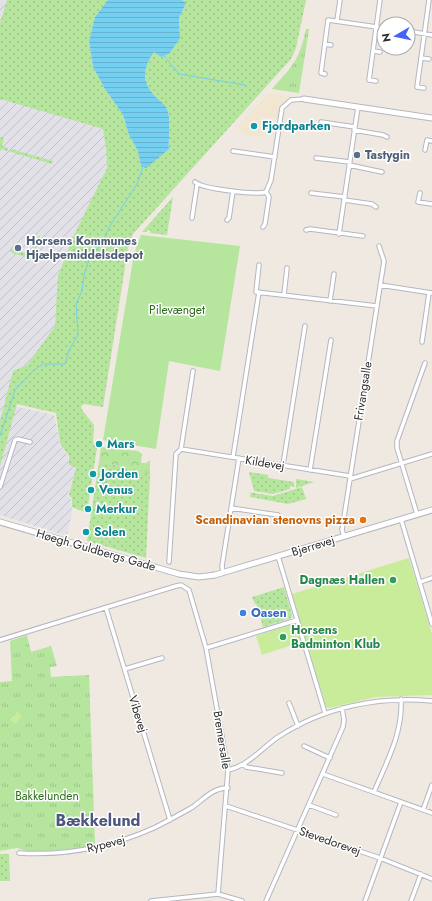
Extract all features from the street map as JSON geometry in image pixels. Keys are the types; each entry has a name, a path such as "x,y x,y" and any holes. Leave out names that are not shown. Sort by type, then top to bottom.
{"street":[{"path":"337,21 340,0"},
{"path":"378,16 380,0"},
{"path":"424,88 417,87 424,34 430,8 429,0"},
{"path":"325,74 321,73 328,20 337,21 376,27 369,80 376,81"},
{"path":"416,32 432,35"},
{"path":"325,44 331,45"},
{"path":"421,58 429,59"},
{"path":"192,218 196,184 256,194 266,192 270,186 282,108 291,100 304,99 432,118"},
{"path":"339,234 358,106"},
{"path":"322,122 387,137"},
{"path":"425,150 427,140 432,141"},
{"path":"233,151 275,157"},
{"path":"316,158 382,172"},
{"path":"227,220 229,218 233,191"},
{"path":"263,227 265,224 269,197 266,192"},
{"path":"311,193 372,204 376,207"},
{"path":"420,193 418,202 432,204"},
{"path":"306,230 310,229 363,236"},
{"name":"Frivangsalle","path":"344,536 342,530 384,261 379,246"},
{"path":"259,265 256,292 377,306"},
{"path":"284,295 287,268"},
{"path":"330,301 334,274"},
{"path":"380,285 431,293 422,342"},
{"path":"233,457 259,292"},
{"path":"283,465 305,326"},
{"path":"310,470 331,340"},
{"path":"417,514 397,442 425,363"},
{"path":"169,562 176,454 181,449 193,371"},
{"path":"0,487 15,440 18,439 30,442"},
{"name":"Kildevej","path":"181,449 283,465 350,478"},
{"path":"350,478 432,454"},
{"path":"223,573 222,566 239,458"},
{"path":"231,508 278,515"},
{"name":"Bjerrevej","path":"192,577 207,577 223,573 432,510"},
{"path":"400,519 432,624"},
{"name":"Høegh Guldbergs Gade","path":"0,522 192,577"},
{"path":"278,556 325,713"},
{"path":"420,582 432,578"},
{"name":"Bremersalle","path":"106,608 176,586 181,585 189,590 206,648 228,770 228,788 218,894"},
{"path":"0,640 106,608"},
{"name":"Vibevej","path":"106,608 170,820"},
{"path":"206,648 297,620"},
{"path":"125,669 162,658"},
{"path":"228,770 244,764 262,749 298,726 325,713 365,703 401,699 432,701"},
{"path":"374,792 399,731 401,719 401,699"},
{"path":"289,703 298,726"},
{"path":"266,901 343,727 344,720 342,708"},
{"path":"304,746 330,758"},
{"path":"244,764 246,766 282,773"},
{"path":"323,774 432,813"},
{"path":"423,810 432,786"},
{"name":"Rypevej","path":"19,853 52,854 96,848 130,838 170,820 191,808 212,792 228,788"},
{"path":"365,901 401,802"},
{"path":"309,805 336,815"},
{"name":"Stevedorevej","path":"226,806 380,858 421,874 432,880"},
{"path":"411,901 421,874"},
{"path":"151,901 190,899 218,894 242,901"}],"shaded area":[{"path":"0,0 7,0 0,23"},
{"path":"269,93 291,96 281,106 278,118 265,117 264,124 266,125 264,137 245,135 236,128"},
{"path":"0,99 103,129 107,168 73,237 58,276 56,326 27,365 13,372 5,404 54,415 60,443 68,456 69,465 76,467 68,495 71,498 72,513 67,536 0,515"}],"green space":[{"path":"7,0 108,0 95,17 89,41 93,67 105,89 123,115 129,135 138,151 141,166 169,149 168,111 150,90 147,85 145,74 150,58 154,52 170,53 180,38 179,18 186,3 182,0 306,0 296,48 291,59 133,234 128,248 103,407 84,404 81,406 82,410 94,425 93,442 97,448 87,513 72,507 72,498 69,495 76,467 69,465 69,456 60,443 56,413 17,404 0,466 0,421 13,371 27,365 55,326 58,276 73,237 107,168 103,129 0,99 0,23"},
{"path":"306,29 309,29 299,93 272,89 298,56"},
{"path":"0,137 4,138 2,146 8,148 8,151 11,149 53,161 52,164 1,149 0,152"},
{"path":"173,197 167,235 150,233 150,230 147,232 142,232"},
{"name":"Pilevænget","path":"141,235 240,246 220,371 169,361 156,449 103,440 134,254"},
{"path":"38,236 40,236 34,260 10,252 11,249 32,255"},
{"path":"101,447 138,451 142,454 141,463 147,463 150,461 150,476 146,471 99,462"},
{"path":"99,462 146,471 150,476 146,558 87,541"},
{"path":"249,472 268,475 268,478 294,482 294,487 290,486 290,489 273,494 254,491"},
{"path":"296,479 314,482 296,488"},
{"path":"302,487 306,499 288,504 250,497 251,492 273,496"},
{"path":"409,558 432,634 432,695 376,697 329,708 326,707 292,594"},
{"path":"284,587 292,615 291,618 263,627 257,605 252,597"},
{"path":"293,624 296,625 301,642 262,655 256,636"},
{"name":"Bakkelunden","path":"27,635 31,652 51,646 57,666 50,667 51,677 89,675 95,844 93,846 43,852 30,852 17,848 0,851 0,682 12,681 10,641"},
{"path":"17,712 22,716 15,724 10,720"},
{"path":"0,854 9,854 10,881 0,881"}],"water":[{"path":"108,0 182,0 186,3 179,18 180,38 170,53 161,57 154,52 146,69 145,74 147,85 168,111 169,149 146,168 141,166 138,151 129,135 123,115 105,89 93,67 89,41 95,17"}],"waterway":[{"path":"164,56 179,74 245,85"},
{"path":"0,436 15,390 34,370 43,364 65,364 69,350 78,335 76,304 82,291 84,275 89,260 104,239 110,226 137,184 143,167"}],"place":[{"name":"Fjordparken","path":"254,126"},
{"name":"Tastygin","path":"357,155"},
{"name":"Horsens Kommunes Hjælpemiddelsdepot","path":"18,248"},
{"name":"Mars","path":"99,444"},
{"name":"Jorden","path":"93,474"},
{"name":"Venus","path":"91,490"},
{"name":"Merkur","path":"88,509"},
{"name":"Scandinavian stenovns pizza","path":"363,520"},
{"name":"Solen","path":"86,532"},
{"name":"Dagnæs Hallen","path":"393,580"},
{"name":"Oasen","path":"243,613"},
{"name":"Horsens Badminton Klub","path":"283,637"}],"district":[{"name":"Bækkelund","path":"98,820"}]}
